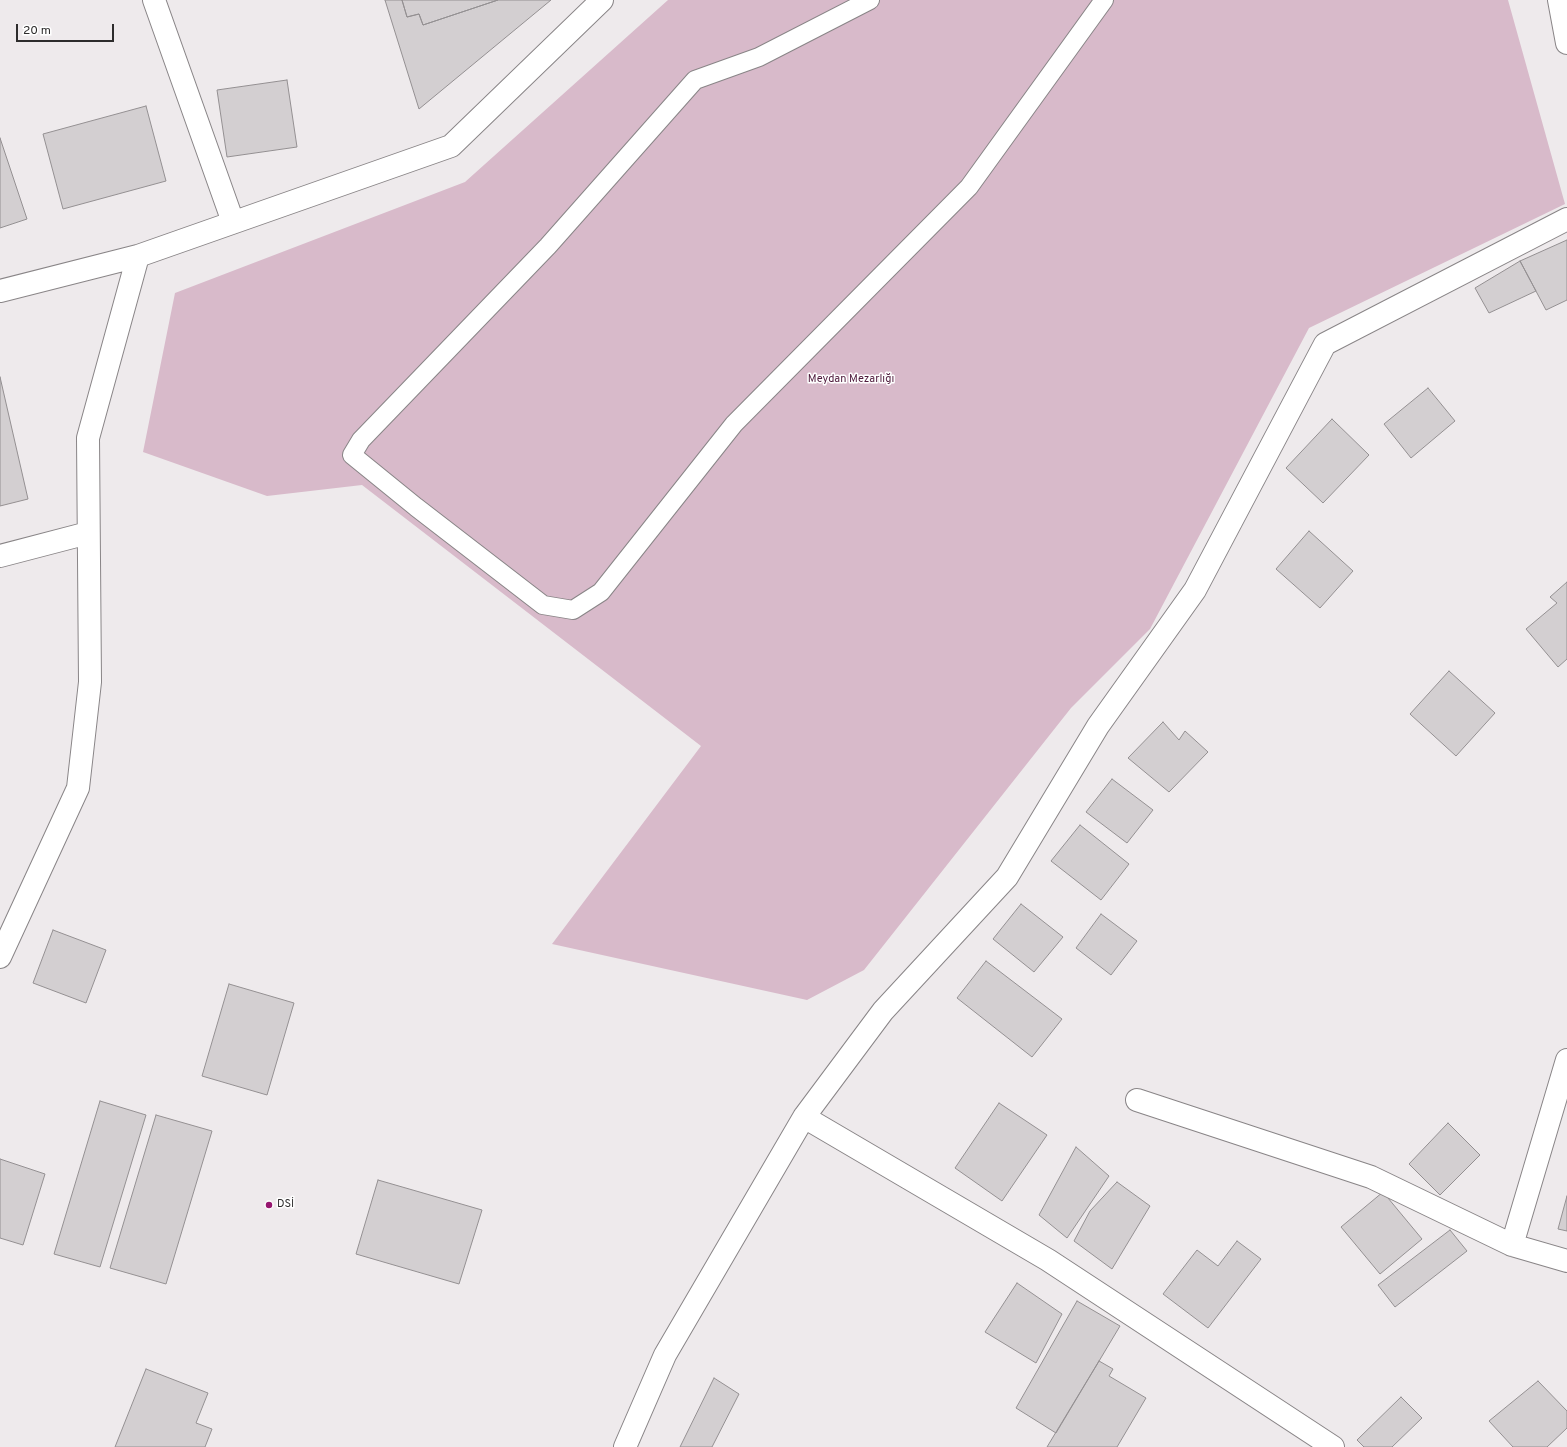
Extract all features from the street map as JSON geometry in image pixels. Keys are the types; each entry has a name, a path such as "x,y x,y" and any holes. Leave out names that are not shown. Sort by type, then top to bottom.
{"street":[{"path":"154,0 233,222"},
{"path":"0,291 138,256 451,146 602,0"},
{"path":"1559,0 1567,43"},
{"path":"626,1447 665,1355 804,1117 883,1011 1007,877 1098,726 1195,590 1325,344 1567,219"},
{"path":"0,957 78,788 90,682 88,438 138,256"},
{"path":"0,556 88,533"},
{"path":"1512,1245 1567,1060"},
{"path":"1137,1100 1371,1177 1512,1245 1567,1261"},
{"path":"804,1117 1048,1260 1334,1447"}],"lane":[{"path":"870,0 759,57 695,80 548,246 362,440 352,455 416,507 544,605 573,610 601,592 734,424 969,187 1104,0"}],"green space":[{"name":"Meydan Mezarlığı","path":"668,0 1508,0 1565,204 1309,328 1150,629 1071,708 864,970 807,1000 552,944 701,746 362,485 267,496 143,452 175,293 465,182"}],"building":[{"path":"385,0 402,0 407,17 419,14 423,25 498,0 551,0 419,109"},
{"path":"402,0 498,0 423,25 419,14 407,17"},
{"path":"287,80 297,147 227,157 217,90"},
{"path":"146,106 166,181 63,209 43,134"},
{"path":"0,138 27,219 0,228"},
{"path":"1567,240 1567,300 1546,310 1520,261"},
{"path":"1520,261 1536,291 1489,313 1475,288"},
{"path":"0,377 28,499 0,506"},
{"path":"1428,388 1455,421 1411,458 1384,424"},
{"path":"1332,419 1369,455 1323,503 1286,468"},
{"path":"1309,531 1353,571 1320,608 1276,569"},
{"path":"1567,582 1567,659 1558,667 1526,629 1557,603 1550,597"},
{"path":"1449,671 1495,713 1456,756 1410,714"},
{"path":"1163,722 1179,740 1185,731 1208,752 1169,792 1128,758"},
{"path":"1112,779 1153,810 1127,843 1086,812"},
{"path":"1080,825 1129,864 1101,900 1051,861"},
{"path":"1021,904 1063,937 1034,972 993,939"},
{"path":"1101,914 1137,941 1111,975 1076,948"},
{"path":"53,930 106,950 86,1003 33,983"},
{"path":"986,961 1062,1019 1032,1057 957,998"},
{"path":"229,984 294,1003 267,1095 202,1076"},
{"path":"100,1101 146,1115 100,1267 54,1254"},
{"path":"999,1103 1047,1135 1002,1201 955,1168"},
{"path":"156,1115 212,1131 166,1284 110,1268"},
{"path":"1448,1123 1480,1155 1440,1195 1409,1164"},
{"path":"1076,1147 1109,1176 1067,1238 1039,1215"},
{"path":"0,1159 45,1174 23,1245 0,1238"},
{"path":"378,1180 482,1210 459,1284 356,1254"},
{"path":"1117,1182 1150,1206 1112,1269 1074,1241 1090,1211"},
{"path":"1383,1192 1422,1239 1380,1274 1341,1227"},
{"path":"1567,1196 1567,1231 1558,1229"},
{"path":"1450,1230 1467,1251 1395,1307 1378,1285"},
{"path":"1237,1241 1261,1259 1208,1328 1163,1294 1197,1250 1218,1266"},
{"path":"1017,1283 1062,1314 1036,1363 985,1332"},
{"path":"1077,1301 1120,1326 1056,1433 1016,1408"},
{"path":"1099,1361 1113,1369 1109,1376 1146,1398 1117,1447 1047,1447"},
{"path":"146,1369 208,1393 196,1423 212,1429 205,1447 115,1447"},
{"path":"714,1378 739,1394 712,1447 680,1447"},
{"path":"1538,1381 1567,1411 1567,1428 1547,1447 1513,1447 1489,1421"},
{"path":"1401,1397 1422,1418 1392,1447 1364,1447 1357,1440"}],"place":[{"name":"DSİ","path":"269,1205"}]}
